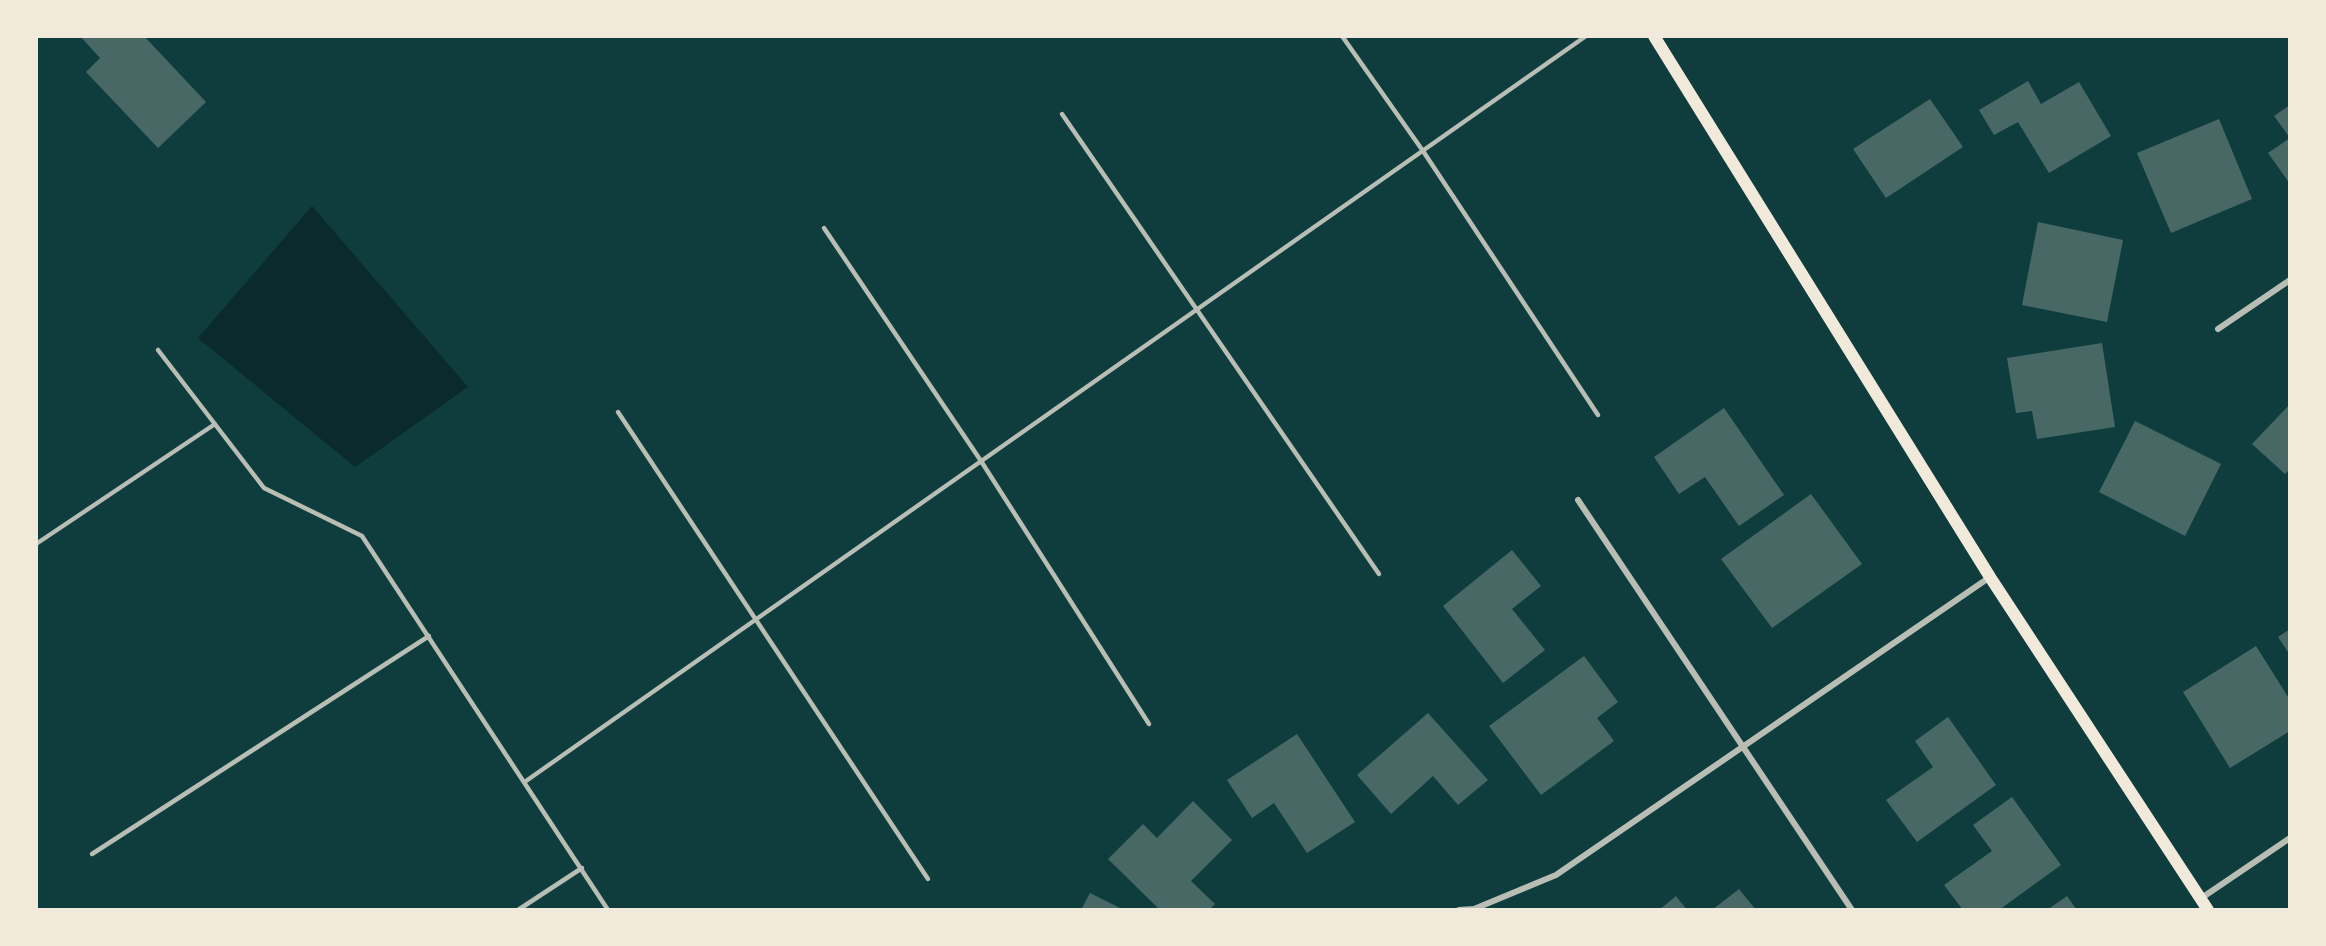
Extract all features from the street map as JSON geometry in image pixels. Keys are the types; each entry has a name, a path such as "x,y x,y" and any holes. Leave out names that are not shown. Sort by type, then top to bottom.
{"main road":[{"path":"1654,36 1990,577 2204,905"}],"street":[{"path":"2218,329 2290,280"},
{"path":"1578,500 1852,910"},
{"path":"1459,910 1473,909 1556,875 1990,577"},
{"path":"2204,905 2290,838"}],"lane":[{"path":"1342,36 1423,151 1598,415"},
{"path":"526,782 1586,36"},
{"path":"1062,114 1379,574"},
{"path":"824,228 981,461 1149,724"},
{"path":"158,350 264,488 362,536 526,782 608,910"},
{"path":"618,412 927,879"},
{"path":"36,544 215,424"},
{"path":"92,854 429,636"},
{"path":"518,910 582,868"}],"water":[{"path":"312,206 468,387 355,467 198,338"}],"building":[{"path":"80,36 144,36 206,102 158,148 86,72 100,58"},
{"path":"2028,81 2041,104 2079,82 2111,136 2049,173 2018,122 1994,135 1979,110"},
{"path":"1930,99 1963,147 1886,198 1853,149"},
{"path":"2290,105 2290,138 2274,116"},
{"path":"2219,119 2252,199 2171,233 2137,153"},
{"path":"2290,138 2290,184 2268,153"},
{"path":"2038,222 2123,240 2107,322 2022,305"},
{"path":"2102,343 2115,427 2037,439 2032,411 2016,413 2007,358"},
{"path":"2290,404 2290,469 2285,474 2252,444"},
{"path":"1724,408 1784,495 1739,526 1705,477 1679,494 1654,457"},
{"path":"2135,421 2221,464 2185,536 2099,492"},
{"path":"1811,494 1862,564 1772,628 1721,559"},
{"path":"1512,550 1541,586 1512,609 1545,650 1503,683 1443,606"},
{"path":"2290,629 2290,655 2278,637"},
{"path":"2256,646 2290,700 2290,731 2230,768 2183,692"},
{"path":"1584,656 1618,702 1597,718 1614,741 1541,795 1489,726"},
{"path":"1428,713 1488,780 1458,805 1433,776 1391,814 1357,775"},
{"path":"1948,717 1996,785 1917,842 1886,800 1933,767 1915,741"},
{"path":"1297,734 1355,822 1307,853 1274,803 1252,818 1227,780"},
{"path":"2012,797 2061,865 1999,910 1963,910 1944,885 1992,851 1973,825"},
{"path":"1193,801 1232,840 1191,881 1215,904 1209,910 1160,910 1108,859 1143,824 1157,838"},
{"path":"1739,889 1756,910 1712,910"},
{"path":"1090,893 1124,910 1081,910"},
{"path":"1676,896 1687,910 1659,910"},
{"path":"2067,896 2077,910 2047,910"}]}
